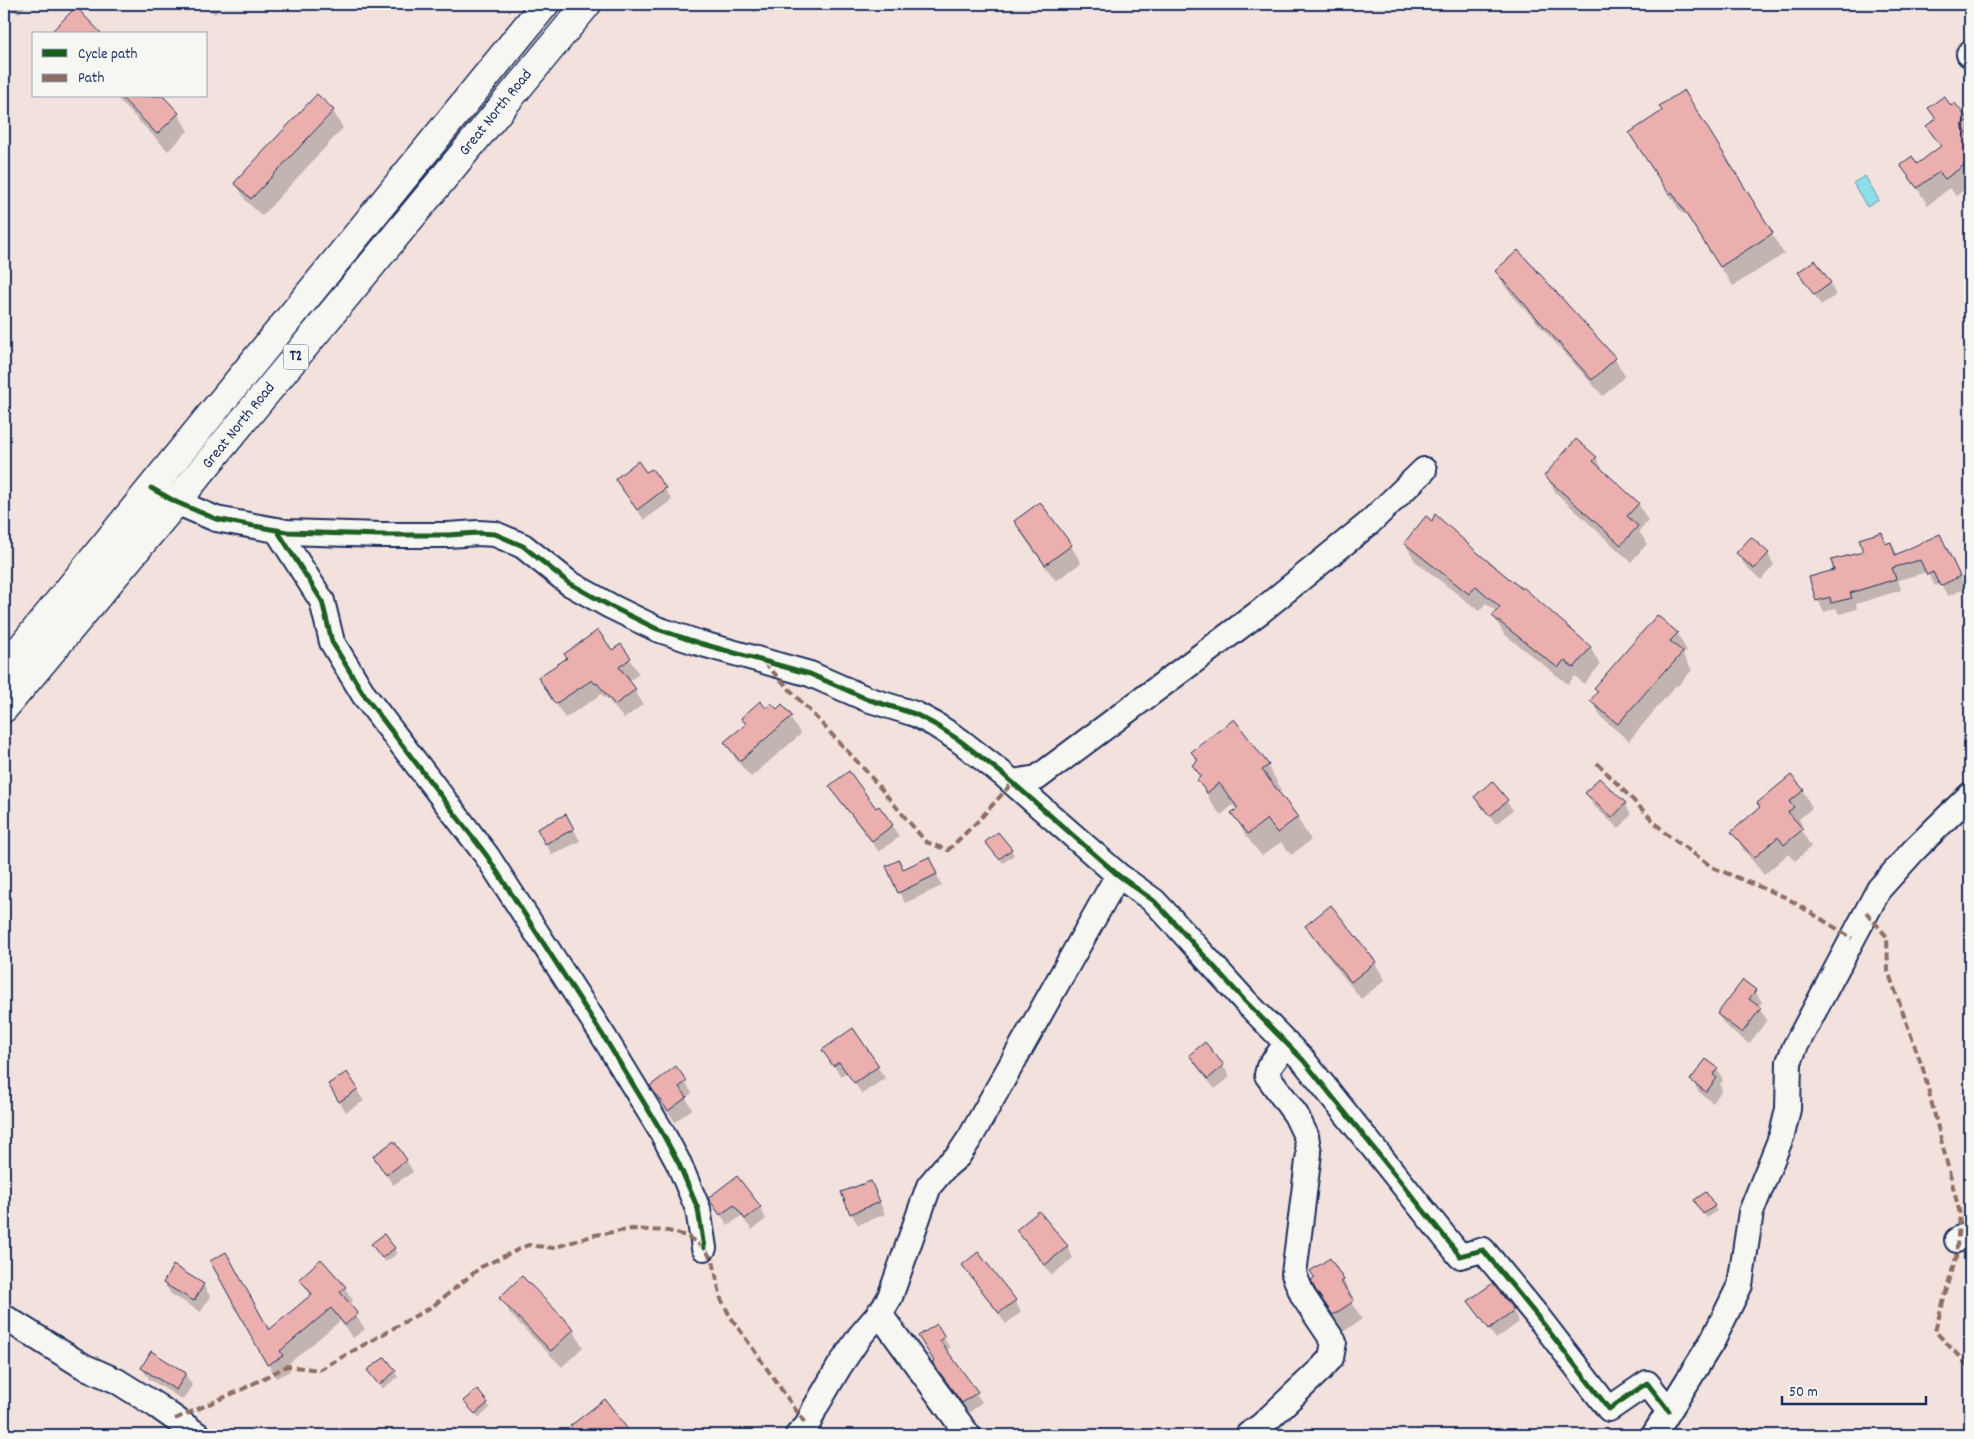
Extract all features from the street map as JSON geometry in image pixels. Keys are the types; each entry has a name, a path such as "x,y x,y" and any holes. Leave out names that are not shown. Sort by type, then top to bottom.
{"highway":[{"name":"Great North Road","path":"4,669 545,4"},
{"name":"Great North Road","path":"4,708 587,4"}],"street":[{"path":"1013,782 1037,778 1261,611 1368,524 1424,470"},
{"path":"151,488 176,502 216,519 287,532 380,535 496,534 511,539 523,546 569,583 610,606 657,628 699,643 810,674 867,699 915,714 959,740 1013,782 1118,875 1154,901 1321,1081 1460,1256 1483,1250 1609,1409 1647,1383 1669,1411"},
{"path":"277,530 322,601 332,642 364,695 487,856 594,1021 660,1129 679,1164 698,1209 704,1248"},
{"path":"1654,1435 1713,1340 1740,1285 1751,1212 1782,1135 1788,1110 1789,1062 1794,1047 1879,889 1914,850 1970,795"},
{"path":"798,1435 807,1426 814,1408 839,1367 890,1297 929,1186 944,1168 958,1156 970,1138 1118,875"},
{"path":"1248,1435 1262,1425 1321,1369 1331,1358 1334,1342 1303,1296 1294,1274 1309,1152 1303,1126 1267,1075 1269,1067 1287,1043"},
{"path":"879,1313 968,1435"},
{"path":"4,1317 83,1366 117,1381 198,1435"}],"water":[{"path":"1865,176 1879,200 1867,207 1853,183"}],"building":[{"path":"76,7 100,32 51,32"},
{"path":"1684,90 1773,233 1720,267 1672,192 1669,194 1629,133 1662,111 1659,106"},
{"path":"317,94 334,110 251,199 234,183"},
{"path":"1944,96 1951,106 1955,103 1968,120 1961,125 1970,137 1970,161 1945,179 1939,172 1917,188 1900,165 1912,156 1917,164 1941,146 1926,126 1936,119 1928,108"},
{"path":"122,98 165,98 179,113 157,134"},
{"path":"1518,250 1616,358 1592,380 1495,271"},
{"path":"1815,260 1831,283 1814,295 1798,272"},
{"path":"1576,439 1597,457 1593,461 1639,503 1627,516 1638,526 1621,545 1544,476"},
{"path":"638,461 646,472 652,469 666,488 637,510 615,479"},
{"path":"1040,502 1072,545 1045,565 1014,521"},
{"path":"1435,514 1478,553 1522,589 1523,587 1591,647 1574,668 1564,660 1558,668 1492,616 1500,607 1476,586 1469,594 1404,543 1426,516 1432,521"},
{"path":"1882,532 1885,544 1891,542 1895,555 1940,534 1960,576 1940,586 1933,572 1927,575 1920,560 1892,568 1896,579 1850,593 1852,598 1831,603 1830,597 1816,601 1809,577 1834,570 1831,560 1863,552 1859,539"},
{"path":"1751,537 1769,553 1754,569 1736,553"},
{"path":"1657,615 1678,633 1670,641 1683,652 1618,724 1590,701 1598,691 1594,688"},
{"path":"598,630 612,650 621,644 631,658 619,667 636,689 615,705 597,683 595,684 592,680 555,704 538,677 567,658 564,654"},
{"path":"760,701 766,708 771,703 777,709 782,704 792,716 740,761 724,742 746,724 741,718"},
{"path":"1234,719 1269,765 1262,770 1298,817 1277,833 1267,819 1248,834 1231,813 1238,808 1219,783 1207,793 1197,780 1201,776 1192,765 1198,760 1191,752"},
{"path":"849,771 876,808 879,806 893,825 872,841 829,786"},
{"path":"1791,775 1804,790 1789,802 1794,807 1788,812 1803,829 1784,845 1778,837 1754,858 1731,832 1760,807 1757,803"},
{"path":"1599,778 1626,803 1612,818 1585,793"},
{"path":"1492,781 1508,800 1490,816 1474,797"},
{"path":"566,814 574,829 545,844 537,829"},
{"path":"998,832 1012,849 999,859 985,842"},
{"path":"929,857 937,874 898,893 886,866 899,860 903,869"},
{"path":"1331,905 1376,962 1351,982 1305,926"},
{"path":"1743,980 1756,990 1749,999 1761,1008 1742,1033 1717,1014"},
{"path":"853,1028 879,1066 854,1083 839,1062 833,1066 822,1050"},
{"path":"1205,1042 1224,1065 1208,1079 1189,1055"},
{"path":"1706,1059 1718,1068 1713,1075 1717,1078 1706,1092 1690,1080"},
{"path":"676,1066 687,1081 679,1087 687,1097 668,1111 650,1086"},
{"path":"347,1072 358,1089 339,1102 328,1084"},
{"path":"394,1141 407,1160 386,1175 373,1156"},
{"path":"737,1176 761,1207 745,1219 734,1205 720,1215 708,1198"},
{"path":"871,1181 880,1202 850,1214 841,1192"},
{"path":"1706,1192 1715,1206 1703,1214 1694,1200"},
{"path":"1039,1211 1068,1246 1045,1265 1016,1230"},
{"path":"384,1234 395,1248 382,1258 371,1244"},
{"path":"226,1252 269,1330 312,1294 299,1279 321,1259 346,1287 340,1292 358,1314 345,1325 331,1308 280,1351 283,1356 267,1365 210,1261"},
{"path":"978,1252 1016,1300 999,1313 962,1265"},
{"path":"1330,1258 1344,1280 1341,1282 1354,1301 1333,1315 1315,1289 1311,1280 1315,1278 1310,1271"},
{"path":"173,1265 204,1284 194,1301 163,1283"},
{"path":"522,1276 574,1329 551,1351 499,1298"},
{"path":"1493,1283 1514,1310 1489,1329 1468,1301"},
{"path":"937,1324 945,1337 940,1341 978,1392 962,1403 932,1362 934,1361 918,1336"},
{"path":"151,1351 186,1373 176,1390 141,1368"},
{"path":"385,1357 396,1371 379,1385 367,1370"},
{"path":"477,1389 488,1403 475,1414 463,1401"},
{"path":"605,1399 632,1435 577,1435 570,1426"}],"marked path":[{"path":"764,662 865,770 926,842 948,850 979,820 1013,782"},
{"path":"1597,763 1666,834 1714,868 1787,898 1852,938"},
{"path":"1866,912 1887,937 1888,971 1923,1069 1960,1214 1956,1257 1935,1331 1970,1368"},
{"path":"175,1419 243,1389 287,1366 319,1370 433,1306 481,1267 528,1245 553,1248 595,1235 632,1229 668,1231 687,1236 704,1248 713,1261 721,1299 730,1316 807,1426"}],"cycle path":[{"path":"151,488 176,502 216,519 287,532 380,535 495,534 523,546 569,583 657,629 699,643 810,674 867,699 915,714 934,724 959,740 1004,775 1118,875 1154,901 1245,1001 1303,1060 1460,1256 1483,1250 1609,1409 1647,1383 1669,1411"},
{"path":"277,530 322,601 332,642 364,695 487,856 604,1037 660,1129 679,1164 698,1209 704,1248"}]}
